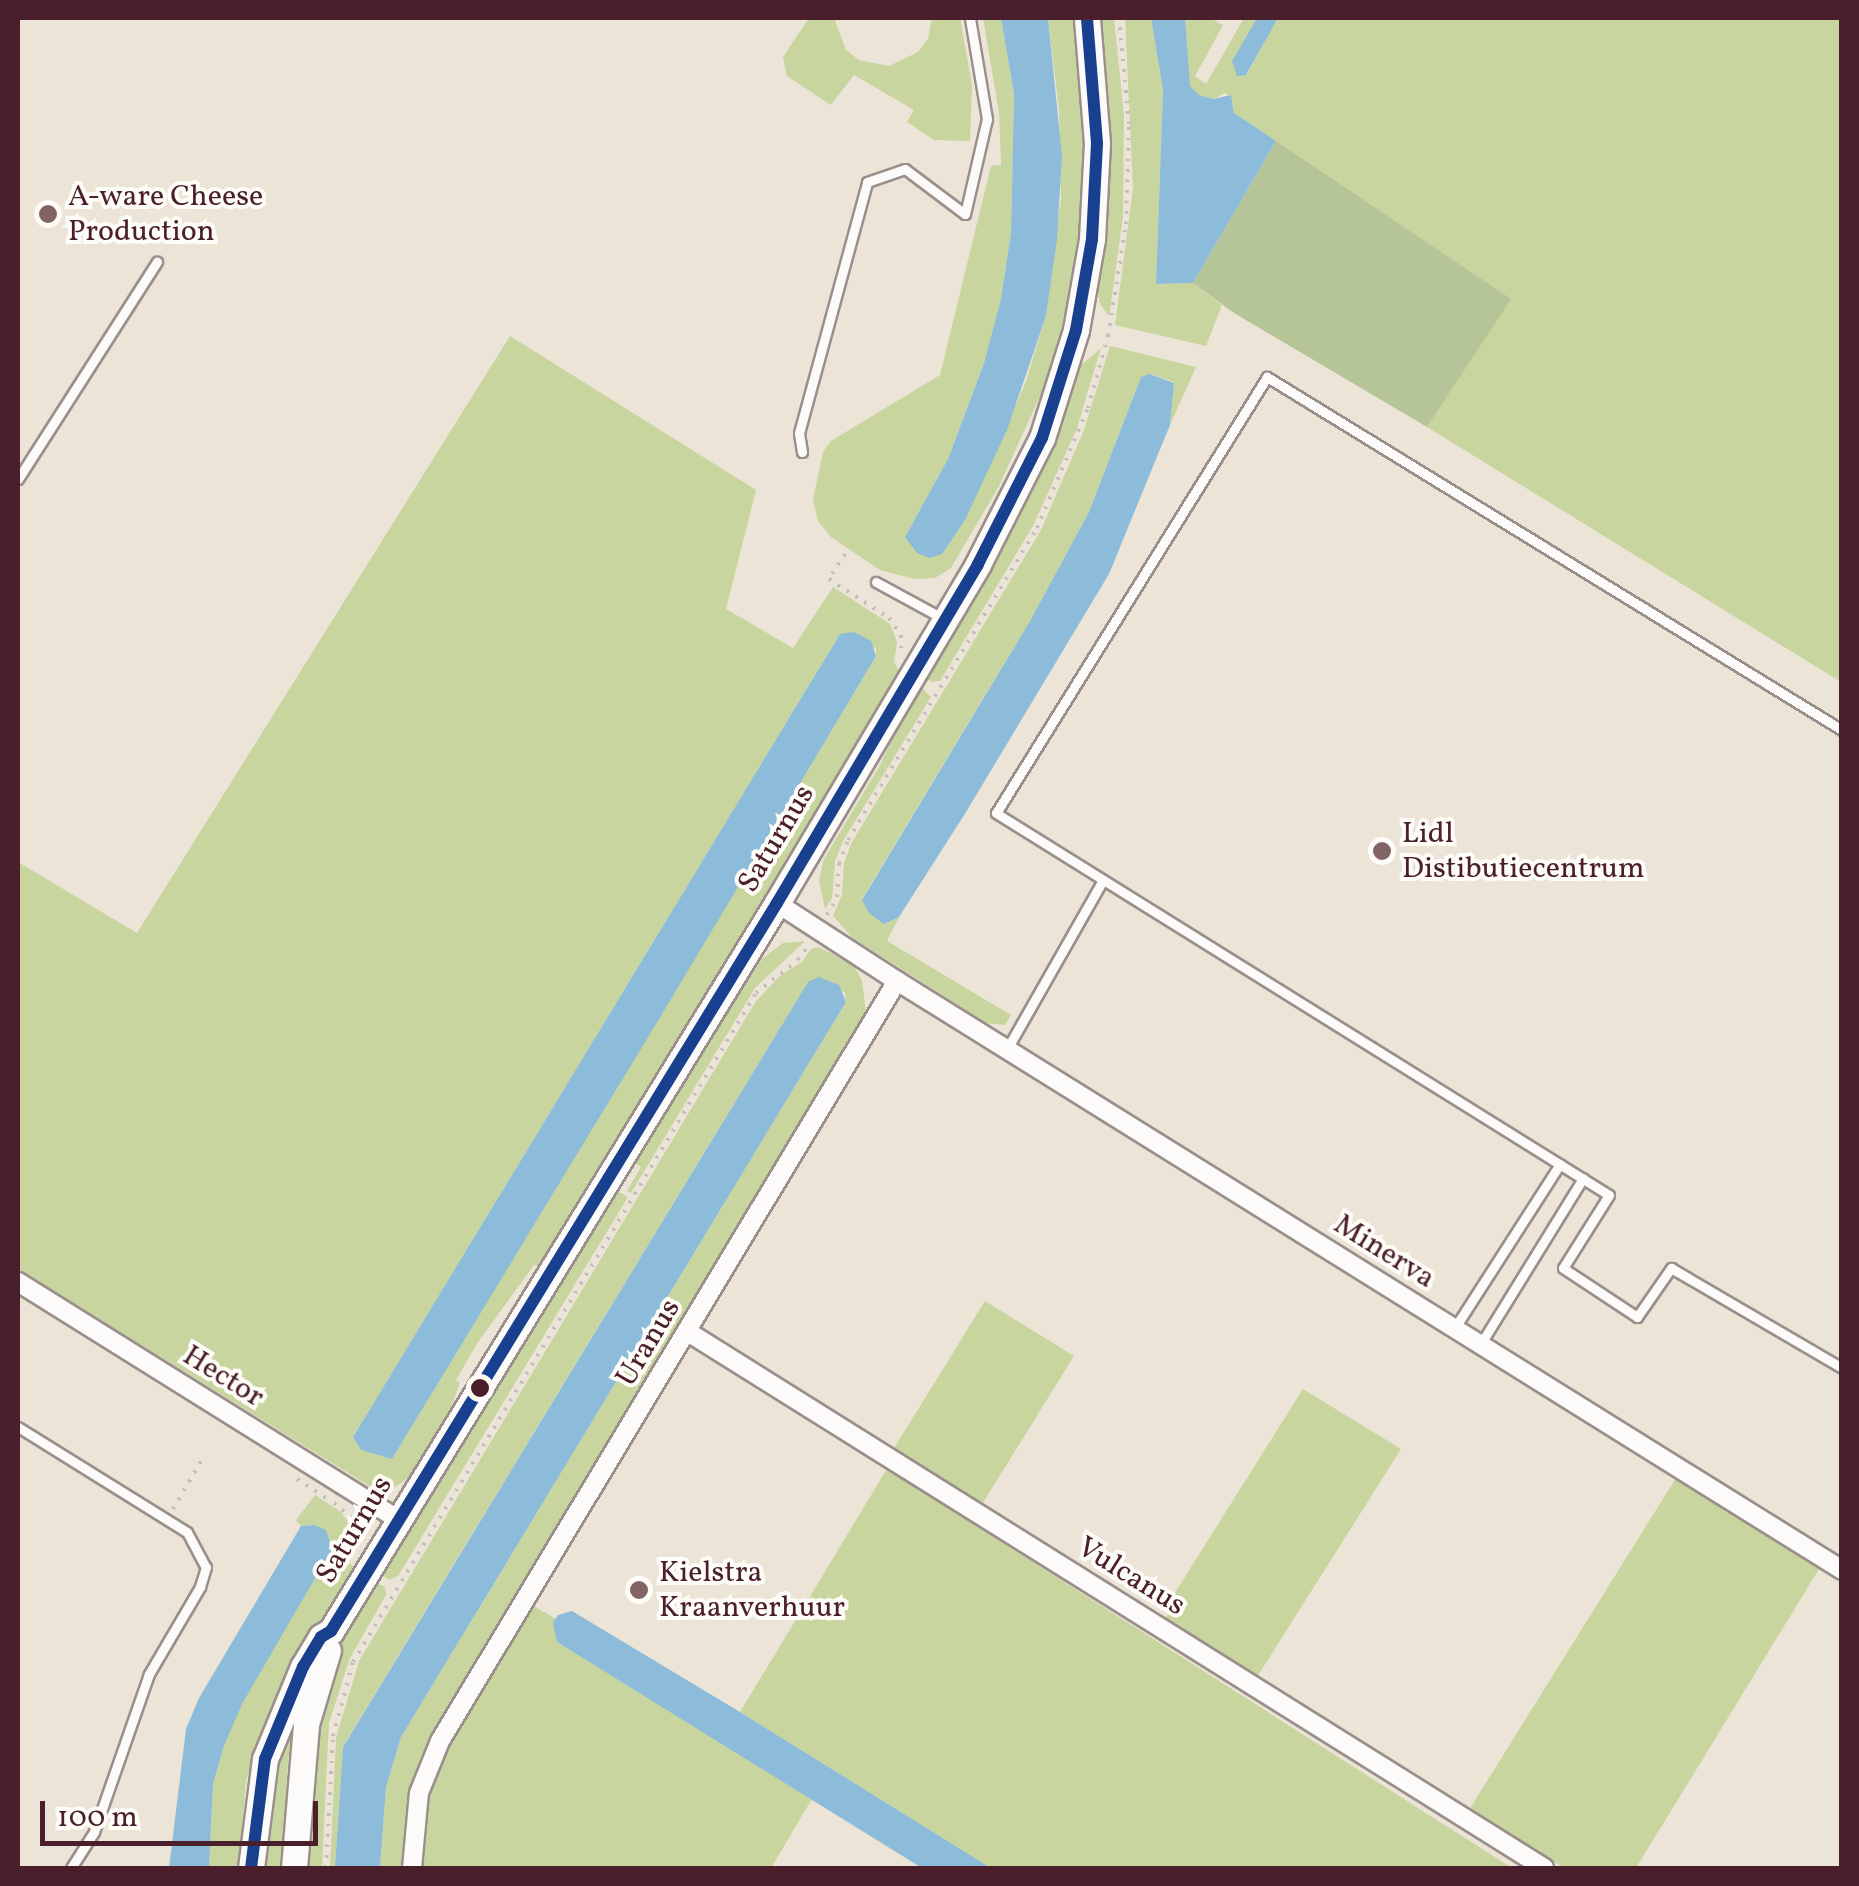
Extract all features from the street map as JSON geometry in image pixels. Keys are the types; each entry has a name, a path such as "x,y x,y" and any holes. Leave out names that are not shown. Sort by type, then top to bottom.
{"main road":[{"name":"Saturnus","path":"251,1868 259,1789 270,1740 321,1637 332,1631 777,903 1012,502 1057,399 1076,330 1092,239 1096,104 1087,18"},
{"name":"Saturnus","path":"294,1868 306,1724 332,1631"}],"street":[{"path":"777,903 897,980"},
{"name":"Minerva","path":"897,980 1842,1570"},
{"name":"Uranus","path":"412,1868 420,1793 440,1741 897,980"},
{"name":"Hector","path":"18,1282 399,1520"},
{"name":"Vulcanus","path":"688,1332 1544,1868"}],"lane":[{"path":"802,452 799,433 867,182 905,168 964,214 987,120 970,18"},
{"path":"18,479 157,262"},
{"path":"1842,730 1267,376 996,813 1609,1195 1563,1268 1637,1316 1671,1268 1842,1368"},
{"path":"876,582 944,620"},
{"path":"1007,1049 1103,880"},
{"path":"1454,1329 1560,1164"},
{"path":"1480,1345 1583,1178"},
{"path":"18,1428 187,1532 206,1567 200,1587 149,1674 94,1832 71,1868"}],"path":[{"path":"845,554 829,579 891,620 902,640 900,656"},
{"path":"326,1868 333,1736 342,1687 353,1662 756,993 798,960 810,944"},
{"path":"166,1520 201,1462"},
{"path":"308,1462 296,1480 352,1518 356,1550"}],"green space":[{"path":"809,18 834,18 846,50 859,60 889,66 918,52 928,39 932,18 960,18 972,85 970,141 934,140 907,122 914,110 854,75 831,105 787,76 783,57"},
{"path":"983,18 1001,18 1014,94 1011,233 1001,300 984,363 948,459 905,537 942,553 965,520 1025,384 1046,316 1061,198 1059,109 1048,18 1075,18 1086,113 1082,230 1061,350 999,486 951,568 935,578 914,579 880,570 831,537 818,521 813,499 823,452 831,441 940,375 991,166 1001,165 999,112"},
{"path":"1099,18 1114,18 1124,116 1123,217 1109,316 1100,304 1096,282"},
{"path":"1125,18 1151,18 1163,90 1156,284 1193,283 1222,305 1206,346 1115,325 1133,188"},
{"path":"1185,18 1210,18 1223,25 1195,76 1206,84 1244,18 1257,18 1232,61 1247,74 1278,18 1841,18 1841,682 1427,427 1510,299 1234,113 1232,98 1225,93 1213,99 1198,95 1189,86"},
{"path":"1276,141 1511,299 1427,427 1234,313 1193,283"},
{"path":"510,336 756,490 726,609 793,648 833,587 890,624 897,642 894,662 900,673 539,1267 534,1265 478,1342 456,1380 460,1383 444,1426 412,1475 395,1487 374,1489 18,1269 18,862 137,933","holes":["840,634 876,648 876,656 392,1459 361,1450 353,1437"]},
{"path":"1110,346 1196,367 1170,425 1174,382 1151,374 1141,377 1089,512 1030,621 862,899 884,924 899,917 887,941 1011,1015 1005,1025 986,1023 853,938 833,916 842,895 844,863 852,842 1041,530 1084,430"},
{"path":"1101,348 1077,428 1034,524 940,681 922,677 1018,516 1078,368"},
{"path":"918,684 931,697 843,841 835,861 832,898 825,909 819,880 824,859 880,765"},
{"path":"805,941 755,988 631,1193 627,1191 641,1167 636,1164 651,1124 762,959 783,943"},
{"path":"819,947 853,965 862,980 866,1012 861,1026 435,1729 410,1796 402,1868 380,1868 386,1787 401,1737 846,1002 845,992 808,982 343,1746 335,1868 330,1868 336,1738 359,1661 756,1001 782,974 802,962 811,949"},
{"path":"619,1192 628,1197 398,1576 389,1580 379,1573 569,1259"},
{"path":"985,1301 1074,1356 981,1506 893,1450"},
{"path":"1303,1389 1401,1449 1257,1677 1165,1619 1174,1603 1171,1599"},
{"path":"887,1469 1512,1868 991,1868 740,1712"},
{"path":"1676,1478 1819,1569 1636,1868 1564,1868 1469,1810"},
{"path":"315,1495 341,1512 350,1525 353,1543 348,1561 356,1570 262,1730 246,1781 239,1868 209,1868 213,1784 224,1746 314,1525 301,1526 296,1520"},
{"path":"374,1581 385,1587 386,1595 350,1658 329,1723 322,1868 303,1868 309,1754 329,1662"},
{"path":"532,1605 556,1619 557,1642 812,1799 771,1868 423,1868 422,1824 432,1783 450,1741"},
{"path":"300,1700 288,1761 282,1868 259,1868 265,1782"}],"water":[{"path":"1001,18 1048,18 1062,156 1057,239 1046,316 1007,430 965,520 942,554 930,558 917,553 905,537 948,459 984,363 1001,299 1011,233 1014,94"},
{"path":"1151,18 1185,18 1190,86 1199,95 1213,99 1231,95 1234,113 1276,141 1193,283 1156,284 1163,90"},
{"path":"1257,18 1278,18 1246,75 1237,76 1232,61"},
{"path":"1150,374 1174,383 1170,425 1109,574 899,917 884,924 869,913 862,900 1030,621 1089,512 1141,377"},
{"path":"854,632 871,641 876,656 659,1019 392,1459 361,1450 353,1437 840,634"},
{"path":"819,977 839,985 846,1002 401,1737 386,1787 380,1868 335,1868 343,1747 808,982"},
{"path":"314,1525 326,1530 332,1549 242,1704 224,1746 213,1784 209,1868 169,1868 186,1729 199,1698 301,1526"},
{"path":"572,1611 991,1868 922,1868 557,1642 553,1623 558,1615"}],"transit line":[{"path":"251,1868 265,1759 303,1667 321,1637 331,1631 777,903 978,564 1042,438 1076,330 1092,239 1097,143 1087,18"}],"place":[{"name":"A-ware Cheese Production","path":"48,214"},
{"name":"Lidl Distibutiecentrum","path":"1382,851"},
{"name":"Kielstra Kraanverhuur","path":"639,1590"}]}
